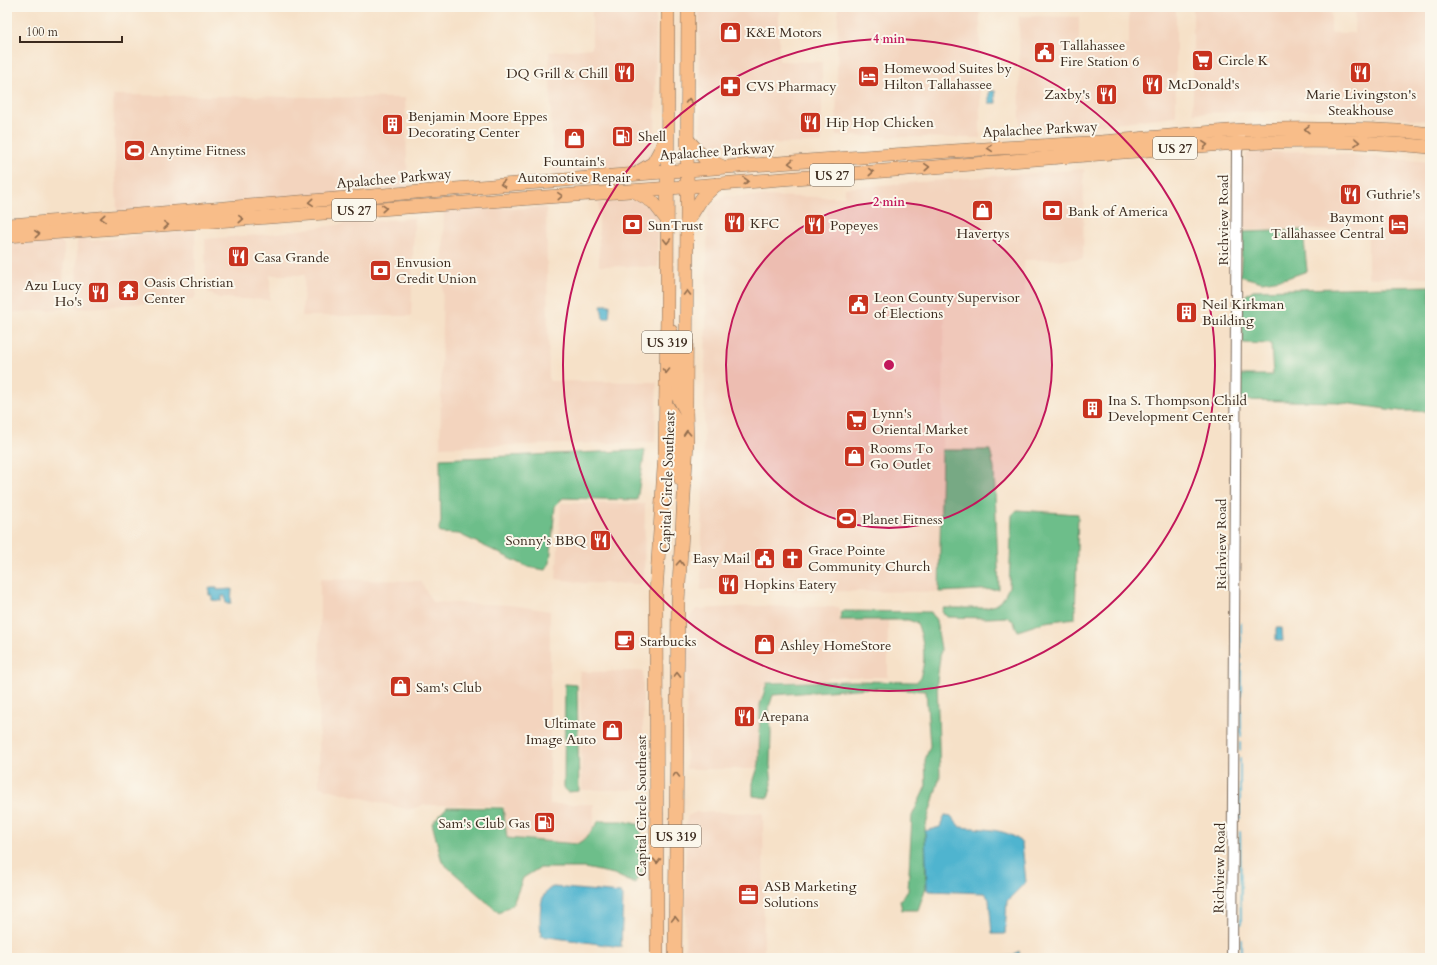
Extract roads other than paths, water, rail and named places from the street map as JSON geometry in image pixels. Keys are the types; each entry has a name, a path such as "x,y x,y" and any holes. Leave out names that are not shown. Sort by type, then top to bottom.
{"main road":[{"name":"Capital Circle Southeast","path":"657,958 656,593 665,452 668,7"},
{"path":"680,7 681,14 688,26"},
{"name":"Capital Circle Southeast","path":"675,958 679,583 687,442 688,7"},
{"name":"Apalachee Parkway","path":"7,225 378,197 667,170 847,159 969,149 1072,144 1241,130 1294,128 1430,134"},
{"path":"1378,143 1403,132"},
{"path":"636,173 653,163 667,138"},
{"path":"688,140 704,158 721,166"},
{"name":"Apalachee Parkway","path":"7,236 634,191 1238,143 1289,141 1378,143 1430,147"},
{"path":"1045,158 1072,144 1088,155"},
{"path":"969,149 970,164"},
{"path":"836,174 847,159"},
{"path":"688,222 702,198 717,184"},
{"path":"634,191 653,202 667,220"},
{"path":"667,314 677,356 677,395 686,411"},
{"path":"665,403 675,418 675,450 684,491"},
{"path":"657,784 676,805"}],"street":[{"name":"Richview Road","path":"1232,958 1237,151 1241,130"}],"water":[{"path":"989,91 995,91 996,103 989,103"},
{"path":"1400,221 1405,223 1404,234 1399,232"},
{"path":"601,305 610,305 609,318 603,318"},
{"path":"209,588 217,588 217,590 232,589 231,603 226,603 225,596 222,596 222,601 212,600 212,595 209,595"},
{"path":"1276,628 1282,628 1283,641 1276,641"},
{"path":"945,815 951,816 960,827 1003,832 1011,835 1022,844 1026,882 1007,901 1005,934 992,934 989,899 984,893 927,890 925,831 940,827"},
{"path":"553,887 621,893 623,896 621,947 541,936 540,916 542,901 544,895"},
{"path":"1019,951 1020,958 973,958 1012,956"}],"waterway":[{"path":"1241,623 1241,648"},
{"path":"1241,665 1241,696"},
{"path":"1241,703 1241,736"},
{"path":"1240,743 1240,750"},
{"path":"1240,758 1240,793"},
{"path":"1240,795 1240,818"},
{"path":"1240,831 1241,924"},
{"path":"1241,940 1241,958"}],"place":[{"name":"K&E Motors","path":"730,32"},
{"name":"Tallahassee Fire Station 6","path":"1044,53"},
{"name":"Circle K","path":"1203,60"},
{"name":"Marie Livingston's Steakhouse","path":"1361,72"},
{"name":"DQ Grill & Chill","path":"624,73"},
{"name":"Homewood Suites by Hilton Tallahassee","path":"868,76"},
{"name":"McDonald's","path":"1153,84"},
{"name":"CVS Pharmacy","path":"731,86"},
{"name":"Zaxby's","path":"1106,94"},
{"name":"Hip Hop Chicken","path":"811,122"},
{"name":"Benjamin Moore Eppes Decorating Center","path":"393,124"},
{"name":"Shell","path":"622,136"},
{"name":"Fountain's Automotive Repair","path":"574,139"},
{"name":"Anytime Fitness","path":"135,150"},
{"name":"Guthrie's","path":"1350,194"},
{"name":"Havertys","path":"983,211"},
{"name":"Bank of America","path":"1052,211"},
{"name":"KFC","path":"734,223"},
{"name":"SunTrust","path":"633,225"},
{"name":"Popeyes","path":"814,225"},
{"name":"Baymont Tallahassee Central","path":"1399,225"},
{"name":"Casa Grande","path":"238,257"},
{"name":"Envusion Credit Union","path":"381,270"},
{"name":"Oasis Christian Center","path":"128,290"},
{"name":"Azu Lucy Ho's","path":"98,293"},
{"name":"Leon County Supervisor of Elections","path":"859,305"},
{"name":"Neil Kirkman Building","path":"1186,312"},
{"name":"Ina S. Thompson Child Development Center","path":"1092,408"},
{"name":"Lynn's Oriental Market","path":"856,421"},
{"name":"Rooms To Go Outlet","path":"854,456"},
{"name":"Planet Fitness","path":"847,519"},
{"name":"Sonny's BBQ","path":"601,540"},
{"name":"Easy Mail","path":"765,558"},
{"name":"Grace Pointe Community Church","path":"792,558"},
{"name":"Hopkins Eatery","path":"728,584"},
{"name":"Starbucks","path":"624,641"},
{"name":"Ashley HomeStore","path":"765,645"},
{"name":"Sam's Club","path":"401,687"},
{"name":"Arepana","path":"745,716"},
{"name":"Ultimate Image Auto","path":"612,731"},
{"name":"Sam's Club Gas","path":"545,823"},
{"name":"ASB Marketing Solutions","path":"748,894"}]}
